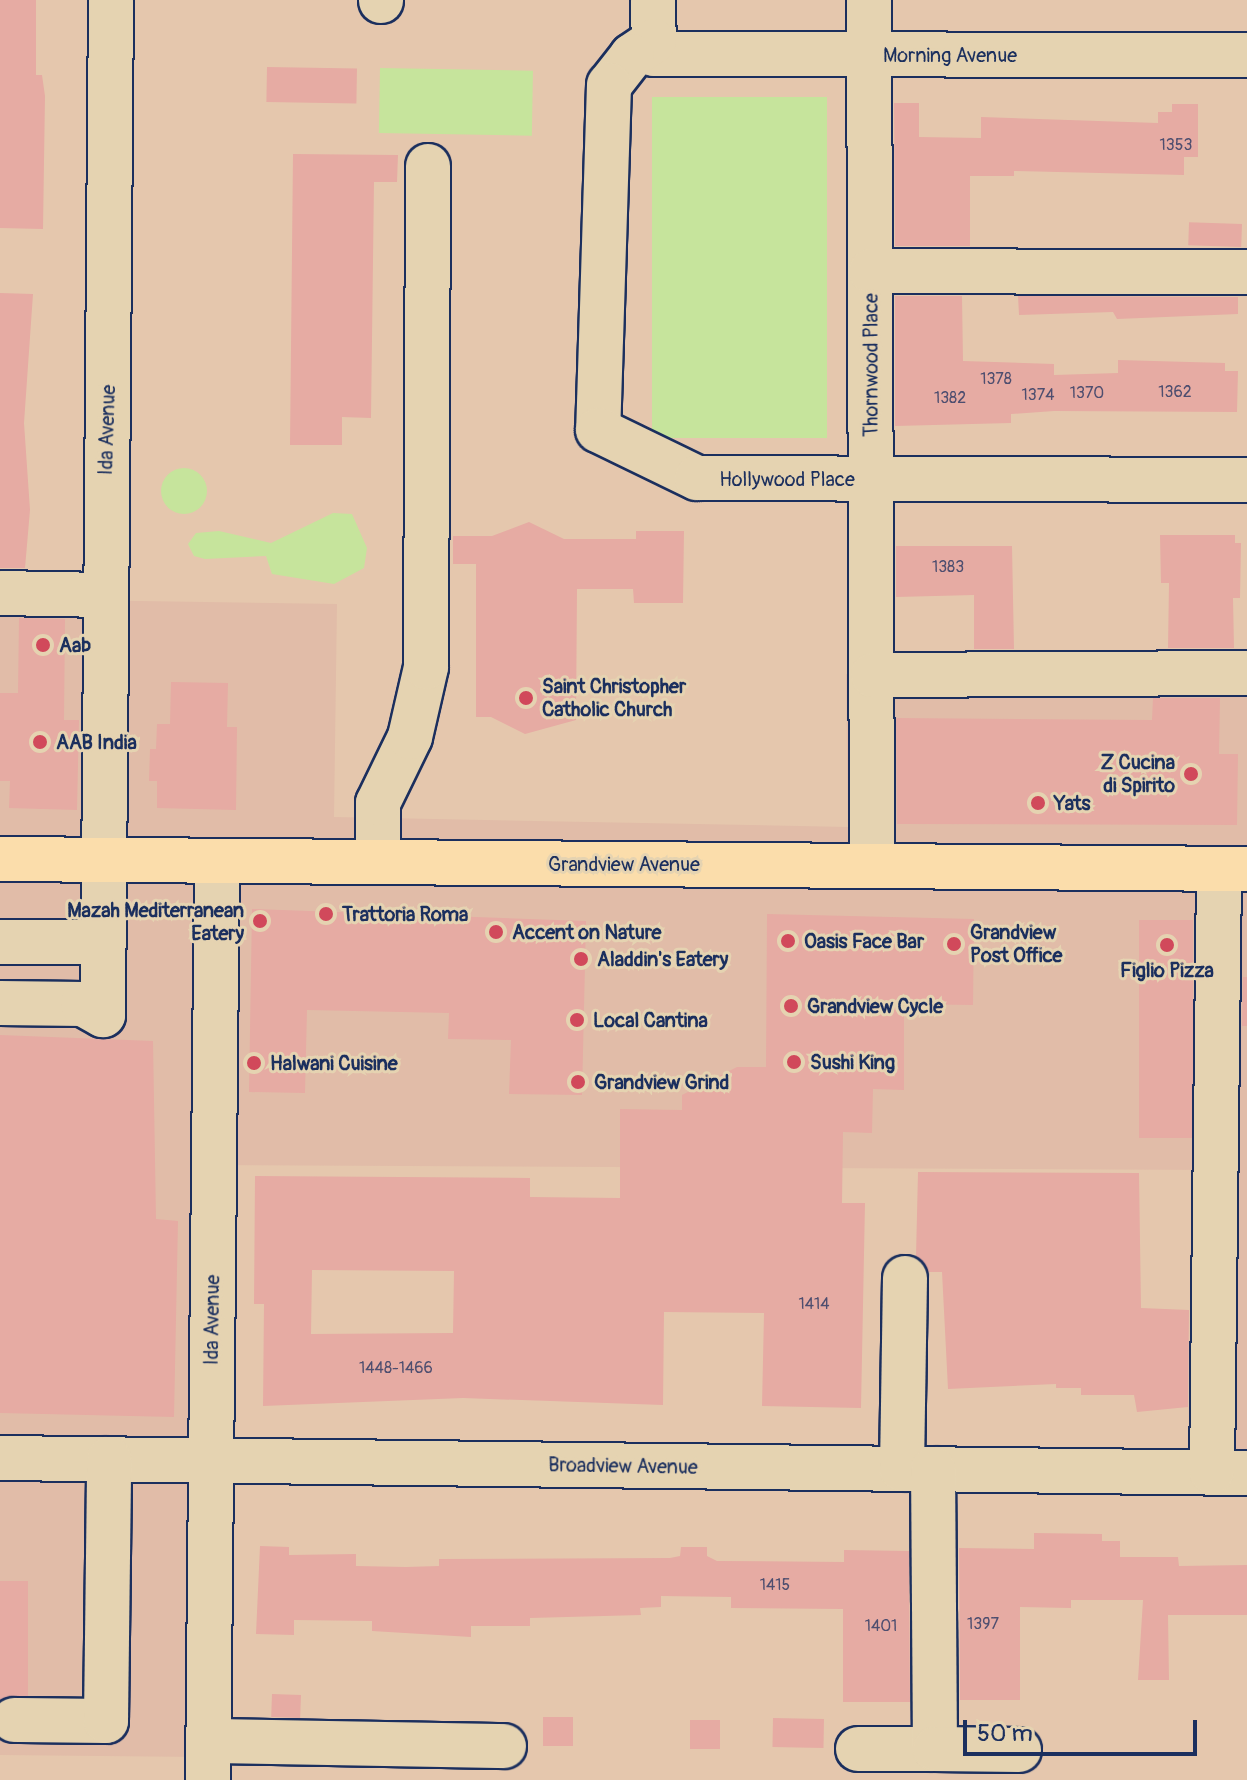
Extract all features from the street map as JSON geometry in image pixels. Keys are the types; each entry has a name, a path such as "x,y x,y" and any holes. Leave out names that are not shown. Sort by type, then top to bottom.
{"main road":[{"name":"Grandview Avenue","path":"0,859 1233,869"}],"street":[{"name":"Ida Avenue","path":"103,1015 111,0"},
{"name":"Thornwood Place","path":"869,0 872,866"},
{"name":"Morning Avenue","path":"654,32 869,55 1247,55"},
{"name":"Hollywood Place","path":"654,32 609,85 598,430 697,478 1247,480"},
{"path":"378,862 378,803 415,723 426,667 428,166"},
{"path":"871,271 1247,272"},
{"path":"0,593 105,595"},
{"path":"873,675 1247,673"},
{"name":"Ida Avenue","path":"208,1760 217,861"},
{"path":"1230,1473 1233,869"},
{"path":"0,942 103,942"},
{"path":"0,1003 83,1004 103,1015"},
{"path":"0,1025 82,1026 103,1015"},
{"path":"905,1278 935,1749"},
{"name":"Broadview Avenue","path":"0,1458 1230,1473"},
{"path":"7,1733 106,1721 109,1459"},
{"path":"208,1760 504,1746"},
{"path":"858,1749 1019,1750"}],"shaded area":[{"path":"0,599 337,604 334,817 848,827 846,674 1247,679 1247,1474 1207,1474 1215,1170 213,1165 202,1757 0,1755"}],"green space":[{"path":"380,68 533,71 532,136 379,133"},
{"path":"652,97 827,97 827,438 652,438"},
{"path":"184,468 200,475 207,491 200,507 184,514 168,507 161,491 168,475"},
{"path":"333,513 352,514 367,548 364,568 334,584 272,574 266,556 205,559 194,556 188,544 196,533 219,531 271,543"}],"building":[{"path":"0,0 36,0 36,75 42,75 45,96 43,229 0,228"},
{"path":"267,67 357,69 356,104 266,102"},
{"path":"894,103 919,103 919,137 981,138 981,117 1158,123 1158,112 1172,112 1172,104 1198,104 1198,157 1184,157 1184,175 1014,171 1014,176 970,176 970,246 895,246"},
{"path":"293,154 398,155 397,182 374,182 371,418 342,417 342,445 290,445"},
{"path":"1189,222 1242,224 1241,247 1188,245"},
{"path":"0,293 33,294 24,423 30,510 25,568 0,568"},
{"path":"895,296 962,296 963,361 1054,364 1054,375 1118,373 1118,360 1225,363 1225,371 1238,371 1237,412 1054,411 1011,414 1011,423 895,426"},
{"path":"1018,296 1238,297 1238,314 1117,319 1113,312 1019,315"},
{"path":"529,522 564,539 636,539 636,531 684,531 683,603 634,603 633,589 577,589 576,720 525,734 491,717 476,717 476,564 453,564 453,536 492,536"},
{"path":"1160,535 1235,535 1235,543 1241,543 1240,598 1233,598 1234,648 1168,648 1169,583 1161,583"},
{"path":"896,546 1012,546 1014,649 974,649 974,595 896,597"},
{"path":"19,618 65,619 64,720 79,720 77,810 9,808 10,781 0,781 0,693 18,693"},
{"path":"171,682 228,683 227,727 237,727 236,810 157,808 157,781 149,781 150,749 156,749 157,724 170,724"},
{"path":"1153,698 1220,698 1219,754 1238,754 1237,825 897,824 896,718 1152,720"},
{"path":"252,909 586,921 582,1095 509,1094 511,1040 448,1039 449,1013 307,1010 305,1093 249,1092"},
{"path":"767,914 974,919 973,1005 904,1004 904,1090 873,1089 872,1133 843,1132 842,1203 865,1203 861,1408 762,1406 764,1313 664,1312 663,1405 463,1398 263,1406 264,1304 254,1304 255,1176 530,1178 530,1197 620,1198 620,1109 682,1110 682,1095 737,1067 766,1067","holes":["312,1270 454,1271 453,1333 311,1334"]},
{"path":"1139,920 1193,920 1193,1138 1139,1138"},
{"path":"1243,977 1247,977 1247,1026 1242,1026"},
{"path":"0,1035 153,1041 156,1219 178,1221 174,1417 0,1413"},
{"path":"918,1172 1139,1173 1141,1308 1189,1310 1188,1407 1137,1412 1134,1395 1081,1395 1081,1388 1056,1388 1056,1384 948,1389 942,1272 928,1272 916,1256"},
{"path":"1034,1533 1102,1534 1102,1541 1120,1541 1120,1557 1178,1557 1179,1566 1247,1565 1247,1615 1168,1615 1169,1680 1138,1680 1143,1600 1071,1600 1071,1608 1020,1607 1020,1700 960,1700 959,1548 1034,1549"},
{"path":"260,1546 289,1547 289,1555 356,1554 356,1566 406,1567 439,1566 439,1559 670,1558 680,1556 681,1547 707,1547 707,1556 717,1561 844,1562 844,1550 909,1551 910,1702 843,1702 843,1609 731,1608 731,1597 661,1596 661,1607 640,1608 641,1615 530,1618 530,1626 471,1626 471,1637 372,1631 372,1621 294,1620 294,1635 256,1634"},
{"path":"0,1581 28,1581 28,1700 0,1700"},
{"path":"272,1694 301,1695 300,1718 271,1717"},
{"path":"543,1717 573,1717 573,1746 543,1746"},
{"path":"773,1718 824,1719 823,1748 772,1747"},
{"path":"690,1720 720,1720 720,1749 690,1749"}],"place":[{"name":"Aab","path":"43,645"},
{"name":"Saint Christopher Catholic Church","path":"526,698"},
{"name":"AAB India","path":"40,742"},
{"name":"Z Cucina di Spirito","path":"1191,774"},
{"name":"Yats","path":"1038,803"},
{"name":"Trattoria Roma","path":"326,914"},
{"name":"Mazah Mediterranean Eatery","path":"260,921"},
{"name":"Accent on Nature","path":"496,932"},
{"name":"Oasis Face Bar","path":"788,941"},
{"name":"Grandview Post Office","path":"954,944"},
{"name":"Figlio Pizza","path":"1167,945"},
{"name":"Aladdin's Eatery","path":"581,959"},
{"name":"Grandview Cycle","path":"791,1006"},
{"name":"Local Cantina","path":"577,1020"},
{"name":"Sushi King","path":"794,1062"},
{"name":"Halwani Cuisine","path":"254,1063"},
{"name":"Grandview Grind","path":"578,1082"}]}
